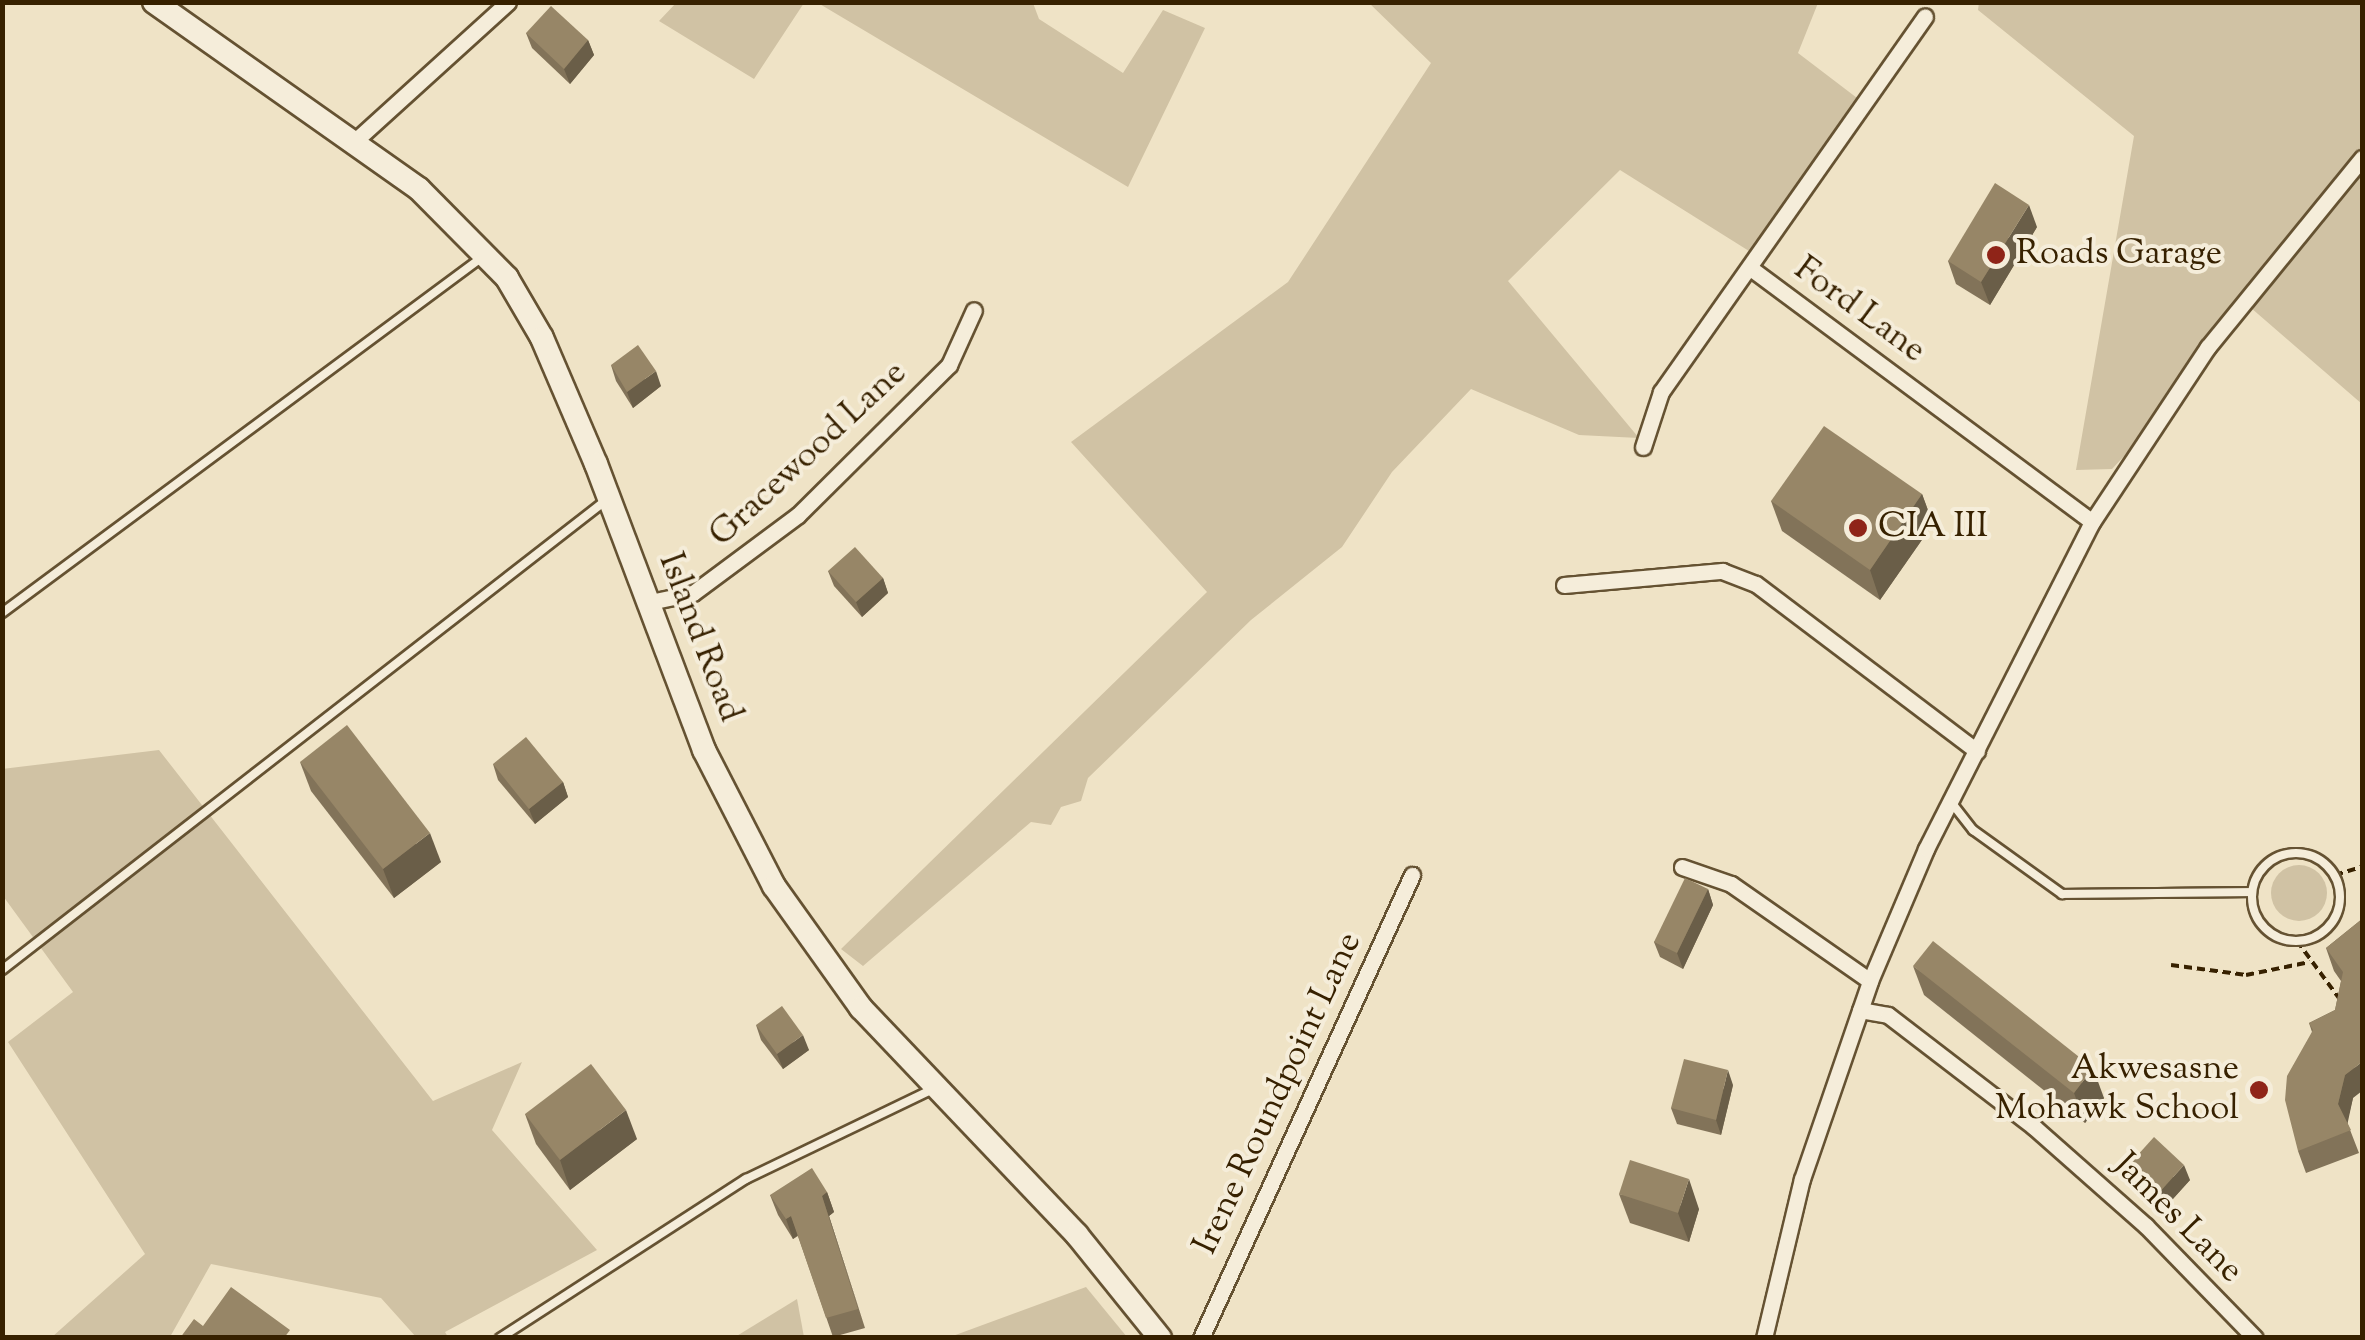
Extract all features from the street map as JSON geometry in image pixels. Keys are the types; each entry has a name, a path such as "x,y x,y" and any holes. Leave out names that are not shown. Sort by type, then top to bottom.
{"street":[{"name":"Island Road","path":"154,2 356,140 419,189 486,254 542,338 650,602 704,750 774,886 862,1008 1078,1235 1160,1338"},
{"path":"356,140 508,2"},
{"name":"Ford Lane","path":"1929,9 1753,270 2092,522"},
{"path":"1764,1338 1802,1179 1870,982 1951,802 2092,522 2208,347 2362,158"},
{"path":"1643,447 1661,392 1753,270"},
{"name":"Gracewood Lane","path":"650,602 694,593 798,515 949,366 974,310"},
{"path":"1564,585 1722,571 1756,584 1977,751"},
{"path":"1682,867 1731,884 1870,982"},
{"name":"Irene Roundpoint Lane","path":"1201,1338 1412,875"},
{"name":"James Lane","path":"1860,1010 1888,1015 2034,1127 2146,1226 2245,1334"}],"lane":[{"path":"2,612 486,254"},
{"path":"2,970 609,498"},
{"path":"1951,802 1973,830 2062,894 2252,892"},
{"path":"2288,853 2315,856 2335,875 2335,918 2326,930 2297,942 2269,932 2258,920 2252,892 2263,867 2288,853"},
{"path":"500,1338 746,1179 936,1088"}],"path":[{"path":"2335,875 2362,867"},
{"path":"2297,942 2336,999 2349,1004"},
{"path":"2171,964 2246,975 2310,962"}],"shaded area":[{"path":"676,2 804,3 754,79 659,21"},
{"path":"1979,2 2362,3 2362,404 2243,301 2159,419 2112,469 2076,470 2134,136 1978,10"},
{"path":"818,3 1033,3 1039,19 1123,73 1163,10 1205,28 1128,187"},
{"path":"1369,3 1818,3 1798,53 1861,101 1749,251 1620,170 1508,281 1639,438 1579,435 1471,389 1392,472 1342,547 1251,620 1088,778 1081,801 1061,807 1051,825 1031,822 863,966 841,949 1207,592 1071,442 1288,282 1431,63"},
{"path":"159,750 433,1101 522,1062 492,1130 597,1250 445,1332 448,1337 416,1337 381,1298 211,1264 170,1337 52,1337 145,1254 8,1042 73,992 3,896 2,769"},
{"path":"2299,865 2319,873 2327,893 2319,913 2299,921 2279,913 2271,893 2279,873"},
{"path":"1086,1287 1127,1337 950,1337"},
{"path":"797,1299 804,1337 735,1337"}],"building":[{"path":"551,6 588,40 564,69 526,33"},
{"path":"1995,183 2029,205 1981,282 1948,261"},
{"path":"638,345 656,371 627,392 611,365"},
{"name":"CIA III","path":"1824,426 1922,494 1870,570 1771,501"},
{"path":"855,547 883,578 856,602 828,571"},
{"path":"347,725 430,833 383,869 300,762"},
{"path":"526,737 563,782 529,809 493,764"},
{"path":"1685,878 1708,889 1677,953 1654,942"},
{"name":"Akwesasne Mohawk School","path":"2362,919 2362,1062 2345,1075 2338,1104 2351,1130 2298,1151 2285,1100 2287,1076 2313,1030 2309,1023 2335,1010 2343,972 2326,948"},
{"path":"1933,941 2093,1068 2074,1093 1913,966"},
{"path":"782,1006 803,1035 777,1054 756,1025"},
{"path":"1684,1059 1728,1070 1716,1120 1671,1108"},
{"path":"591,1064 626,1110 560,1160 525,1114"},
{"path":"2154,1137 2184,1165 2156,1196 2126,1168"},
{"path":"1630,1160 1689,1179 1678,1213 1619,1194"},
{"path":"812,1168 827,1192 822,1196 858,1309 826,1318 791,1216 786,1219 770,1195"},
{"path":"231,1287 290,1330 284,1338 180,1338 194,1319 203,1326"}],"place":[{"name":"Roads Garage","path":"1996,255"},
{"name":"CIA III","path":"1858,528"},
{"name":"Akwesasne Mohawk School","path":"2259,1090"}]}
